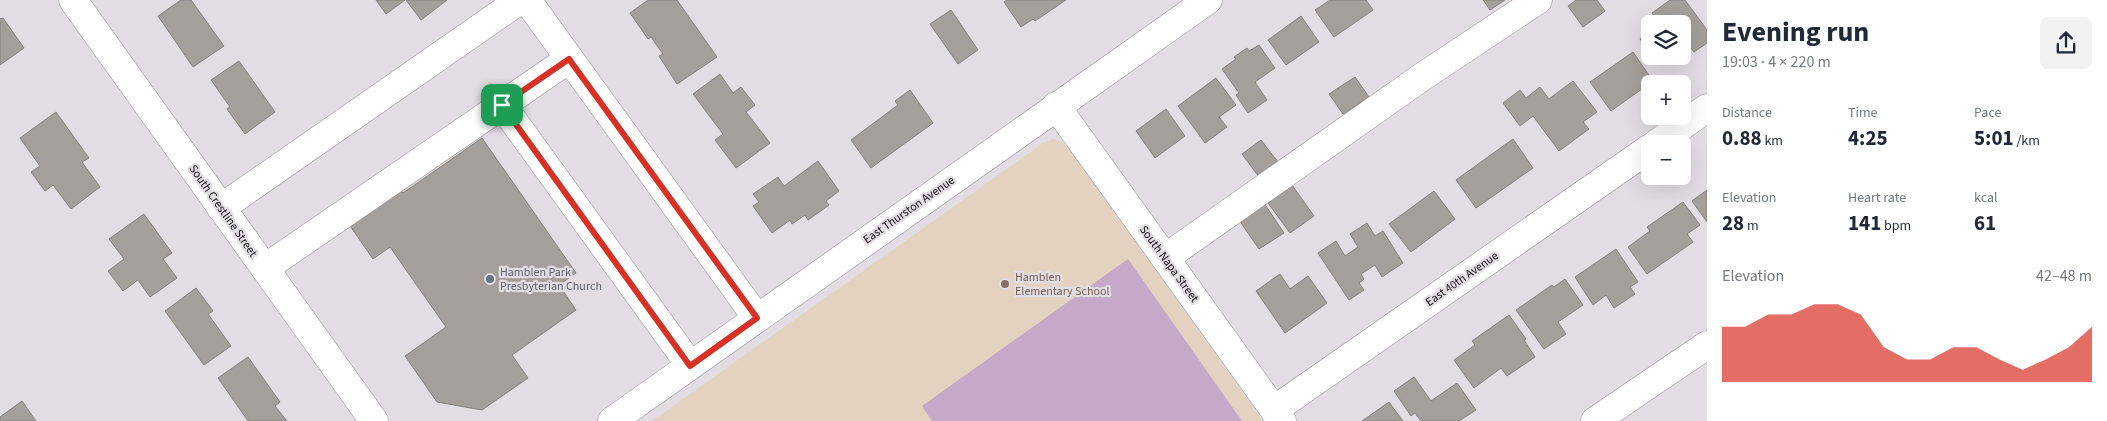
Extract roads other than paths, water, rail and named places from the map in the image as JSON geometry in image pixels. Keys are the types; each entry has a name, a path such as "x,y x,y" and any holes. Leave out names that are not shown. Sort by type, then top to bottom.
{"street":[{"name":"South Crestline Street","path":"73,0 374,421"},
{"path":"221,208 520,0"},
{"path":"527,0 757,318"},
{"name":"East Thurston Avenue","path":"612,421 1208,0"},
{"path":"1165,258 1422,77 1538,0"},
{"path":"264,268 569,59"},
{"path":"502,105 690,366"},
{"name":"South Napa Street","path":"1056,106 1278,416"},
{"path":"1669,135 1707,108"},
{"name":"East 40th Avenue","path":"1278,416 1641,154"},
{"path":"1595,421 1707,344"}],"place":[{"name":"Hamblen Park Presbyterian Church","path":"490,279"},
{"name":"Hamblen Elementary School","path":"1005,284"}]}
